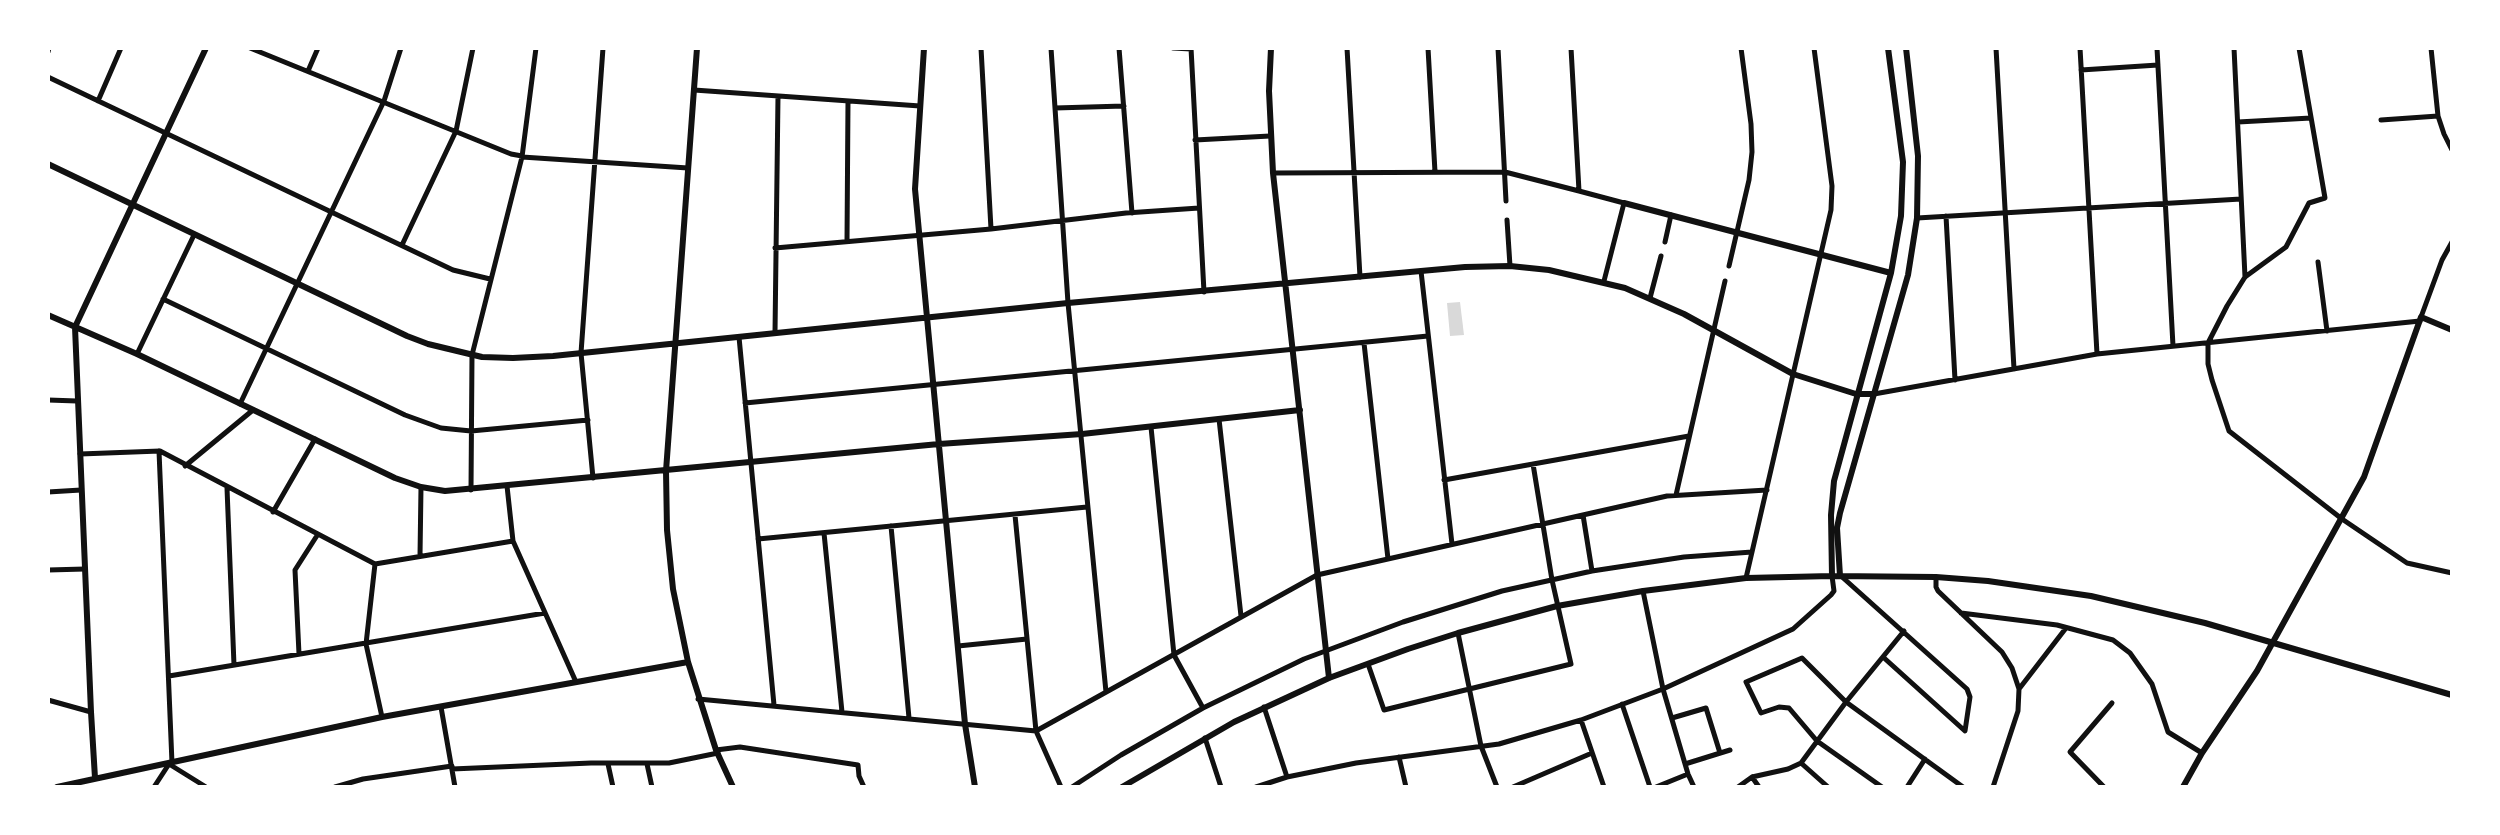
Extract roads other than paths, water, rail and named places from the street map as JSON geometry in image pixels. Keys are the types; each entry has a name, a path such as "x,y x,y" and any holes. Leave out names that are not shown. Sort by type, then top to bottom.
{"street":[{"path":"98,101 121,48"},
{"path":"95,778 75,327 206,48"},
{"path":"250,48 522,157 688,168"},
{"path":"308,71 318,48"},
{"path":"240,404 384,101 401,48"},
{"path":"402,245 456,131 473,48"},
{"path":"471,490 472,355 522,157 536,48"},
{"path":"593,478 581,353 603,48"},
{"path":"697,48 666,471 666,505 670,570 688,662 698,699 717,752 733,787"},
{"path":"924,48 915,189 965,724 975,787"},
{"path":"981,48 991,229"},
{"path":"1051,48 1068,303 1106,692"},
{"path":"1119,48 1132,213"},
{"path":"1173,48 1191,48 1204,292"},
{"path":"1271,48 1270,136 1329,678"},
{"path":"1347,48 1359,277"},
{"path":"1428,48 1435,172"},
{"path":"1498,48 1506,201"},
{"path":"1571,48 1579,191"},
{"path":"1729,266 1749,180 1752,152 1741,48"},
{"path":"1746,578 1831,210 1832,186 1814,48"},
{"path":"1256,787 1287,777 1399,757 1499,744 1581,720 1663,688 1792,629 1831,595 1834,591 1831,515 1834,481 1891,273 1902,216 1903,162 1888,48"},
{"path":"1883,657 1965,731 1970,697 1967,689 1840,576 1838,528 1840,513 1908,275 1917,218 1918,156 1906,48"},
{"path":"1996,48 2014,369"},
{"path":"2080,48 2097,354"},
{"path":"2157,48 2174,346"},
{"path":"2234,48 2245,277"},
{"path":"2299,48 2325,198 2309,203 2286,247 2245,277 2208,343 2208,364 2229,431 2342,519 2407,563 2452,573"},
{"path":"2431,48 2438,116 2452,150"},
{"path":"2081,70 2158,65"},
{"path":"48,77 453,270 490,279"},
{"path":"694,90 920,106"},
{"path":"775,333 778,96"},
{"path":"847,241 848,101"},
{"path":"1055,108 1124,106"},
{"path":"2381,120 2438,116"},
{"path":"2238,122 2311,118"},
{"path":"1195,140 1270,136"},
{"path":"48,164 416,340 472,355 513,358 675,344 1068,303 1480,266 1549,270 1604,282 1650,298 1793,374 1856,394 1874,394 2097,354 2327,331 2421,319 2452,330"},
{"path":"1274,173 1505,172 1891,273"},
{"path":"1902,216 1917,218 2241,199"},
{"path":"1604,282 1624,203"},
{"path":"775,248 991,229 1063,219 1199,208"},
{"path":"1665,242 1671,215"},
{"path":"1946,216 1955,380"},
{"path":"1508,220 1510,266"},
{"path":"137,354 194,235"},
{"path":"2183,787 2202,753 2230,714 2273,644 2364,477 2436,276 2452,242"},
{"path":"1650,298 1661,256"},
{"path":"2318,262 2327,331"},
{"path":"1421,271 1452,544"},
{"path":"1676,495 1725,280"},
{"path":"163,299 423,423 441,428 471,431 588,420"},
{"path":"48,315 137,354 395,478 421,487 445,491 939,444 1082,434 1300,410"},
{"path":"745,403 1428,336"},
{"path":"739,337 774,705"},
{"path":"1364,343 1388,558"},
{"path":"48,400 77,401"},
{"path":"185,466 252,410"},
{"path":"1219,419 1241,616"},
{"path":"1151,427 1174,655 1203,708"},
{"path":"1444,480 1689,436"},
{"path":"273,512 315,439"},
{"path":"80,454 159,451 375,564 513,541"},
{"path":"154,787 170,764 169,676 159,451"},
{"path":"1368,664 1384,710 1570,664 1552,580 1533,464"},
{"path":"507,486 513,541 576,682"},
{"path":"420,556 421,487"},
{"path":"227,488 234,664"},
{"path":"48,492 81,490"},
{"path":"698,699 1036,731 1317,575 1676,495 1767,490"},
{"path":"758,539 1087,507"},
{"path":"1015,515 1036,731 1061,787"},
{"path":"1583,515 1592,571"},
{"path":"891,526 909,718"},
{"path":"824,533 842,711"},
{"path":"299,654 295,570 318,534"},
{"path":"1072,787 1121,755 1203,708 1280,670 1326,650 1454,605 1592,571 1684,557 1752,552"},
{"path":"375,564 366,644 382,717"},
{"path":"48,570 85,569"},
{"path":"1936,577 1938,591 2002,652 2013,668 2019,689 2018,711 1993,787"},
{"path":"1122,787 1204,738 1264,707 1329,678 1458,633 1557,606 1643,591 1746,578 1936,577 2091,596 2158,611 2452,694"},
{"path":"1643,591 1663,688 1688,774 1694,787"},
{"path":"169,676 545,613"},
{"path":"1961,613 2066,628 2113,640 2130,653 2152,684 2168,732 2202,753"},
{"path":"2019,689 2066,628"},
{"path":"1738,787 1752,777 1788,769 1801,763 1846,702 1904,631"},
{"path":"1458,633 1481,746 1497,787"},
{"path":"958,646 1027,639"},
{"path":"1882,787 1817,741 1789,708 1779,707 1761,713 1746,682 1802,658 1846,702 1964,787"},
{"path":"57,787 382,717 688,662"},
{"path":"48,700 91,712"},
{"path":"2104,787 2070,752 2112,703"},
{"path":"1622,704 1650,787"},
{"path":"441,707 455,787"},
{"path":"1264,707 1287,777"},
{"path":"1672,718 1706,708 1720,753"},
{"path":"1581,720 1604,787"},
{"path":"1204,738 1221,787"},
{"path":"335,787 363,779 452,768 669,763 740,747 858,765 859,776 864,787"},
{"path":"1685,764 1730,750"},
{"path":"1513,787 1592,753"},
{"path":"1399,757 1406,787"},
{"path":"1907,787 1925,759"},
{"path":"1801,763 1828,787"},
{"path":"170,764 206,787"},
{"path":"608,764 613,787"},
{"path":"647,764 652,787"},
{"path":"1656,787 1688,774"},
{"path":"1752,777 1760,787"}]}
